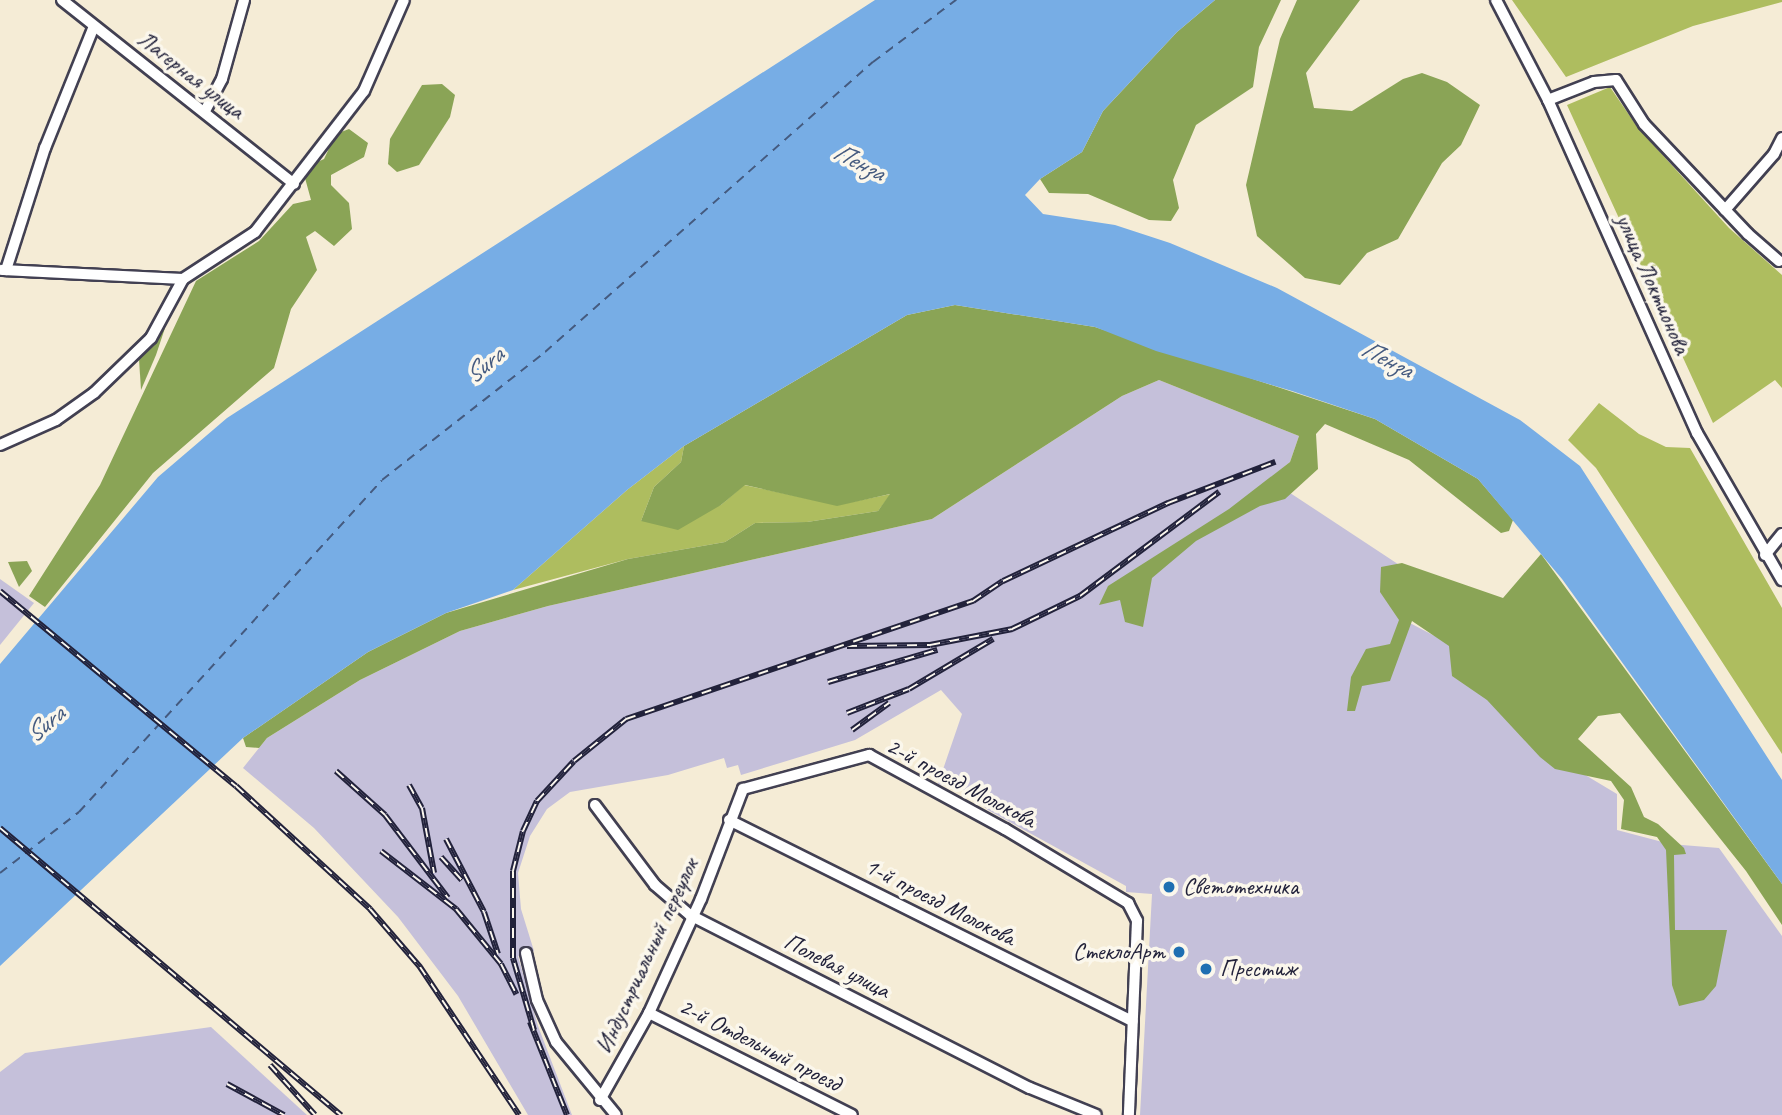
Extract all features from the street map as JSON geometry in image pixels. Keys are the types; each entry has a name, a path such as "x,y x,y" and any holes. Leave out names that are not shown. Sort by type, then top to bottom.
{"street":[{"name":"Лагерная улица","path":"62,0 294,184"},
{"path":"205,111 222,79 244,0"},
{"path":"0,444 55,421 94,393 151,338 183,279 255,232 364,92 404,0"},
{"name":"улица Локтионова","path":"1496,0 1548,100 1697,433 1765,555 1782,580"},
{"path":"94,26 46,148 3,270 183,279"},
{"path":"1548,100 1594,82 1616,80 1644,124 1725,210 1779,261"},
{"path":"1725,210 1774,154 1782,138"},
{"path":"1765,555 1782,534"},
{"name":"2-й проезд Молокова","path":"743,789 869,755 1005,828 1128,903 1137,920 1133,1021"},
{"name":"Индустриальный переулок","path":"600,1100 649,1013 690,915 701,899 743,789"},
{"name":"Полевая улица","path":"595,806 655,885 690,915 1030,1088 1096,1115"},
{"name":"1-й проезд Молокова","path":"729,820 1133,1021"},
{"path":"526,953 537,1000 555,1042 600,1100 616,1115"},
{"name":"2-й Отдельный проезд","path":"649,1013 852,1115"},
{"path":"1129,1115 1133,1021"}],"shaded area":[{"path":"1159,380 1299,436 1290,462 1269,479 1413,574 1408,622 1450,644 1552,755 1617,794 1617,830 1670,844 1719,848 1782,936 1782,1115 1140,1115 1152,894 1126,892 1126,886 988,810 967,791 938,784 962,714 941,690 855,740 741,775 738,765 727,768 724,758 668,775 570,792 547,809 530,836 518,873 521,909 534,951 518,956 538,1026 572,1115 528,1115 458,996 398,917 314,828 243,768 267,738 360,680 460,631 548,606 932,519 1122,396"},
{"path":"0,579 34,603 0,645"},
{"path":"211,1027 307,1115 0,1115 0,1072 25,1053"}],"green space":[{"path":"1215,0 1281,0 1259,47 1253,87 1196,125 1173,180 1179,208 1171,221 1149,220 1088,194 1049,193 1040,179 1082,152 1103,111 1177,32"},
{"path":"1297,0 1360,0 1306,73 1314,108 1352,111 1403,79 1422,73 1447,82 1480,105 1461,145 1442,163 1398,239 1367,253 1340,285 1305,278 1257,236 1246,185 1280,39"},
{"path":"1512,0 1782,2 1693,26 1566,77"},
{"path":"442,84 455,95 450,117 419,165 397,172 388,164 390,139 422,85"},
{"path":"1610,87 1638,128 1729,228 1782,275 1782,388 1775,380 1713,423 1567,105"},
{"path":"349,129 368,143 364,157 331,175 331,185 349,203 352,229 334,246 315,231 306,237 317,270 291,309 274,368 153,473 45,607 29,596 100,485 196,281 259,241 293,204 311,200 305,178 313,164 324,159 336,134"},
{"path":"955,305 1095,327 1375,419 1478,479 1513,520 1509,531 1501,533 1409,460 1325,424 1316,434 1318,469 1285,499 1260,506 1196,541 1152,578 1143,627 1125,622 1120,600 1099,605 1108,586 1229,509 1290,462 1299,436 1159,380 1122,396 932,519 548,606 460,631 360,680 267,738 259,748 246,747 243,738 368,652 446,613 628,559 725,542 755,523 807,522 878,511 890,494 837,506 745,485 721,505 678,530 641,521 654,487 681,462 684,446 907,315"},
{"path":"165,328 156,355 141,390 139,359"},
{"path":"1599,403 1639,434 1666,447 1690,448 1782,608 1782,754 1596,468 1568,440"},
{"path":"684,446 681,462 654,487 641,521 721,505 744,485 837,505 891,494 878,511 807,522 755,523 725,542 628,559 513,590 627,490"},
{"path":"1541,554 1782,884 1782,925 1746,871 1620,713 1598,716 1578,739 1631,787 1644,817 1658,824 1684,848 1686,854 1674,855 1675,930 1727,930 1716,986 1704,1000 1679,1006 1672,985 1666,850 1657,837 1621,829 1624,800 1611,781 1555,769 1540,757 1487,700 1452,676 1449,646 1412,621 1390,681 1362,686 1355,711 1347,711 1351,677 1366,649 1390,644 1399,620 1380,592 1381,567 1402,563 1503,598"},
{"path":"27,561 32,571 19,587 8,562"}],"water":[{"path":"875,0 1215,0 1177,32 1103,111 1082,152 1040,179 1025,195 1043,214 1115,225 1170,243 1277,288 1520,420 1580,466 1782,780 1782,884 1562,579 1478,479 1375,419 1292,391 1156,351 1095,327 955,305 907,315 684,446 627,490 513,590 446,613 368,652 243,738 0,966 0,664 158,477 227,418"}],"ferry route":[{"path":"0,873 79,812 382,480 545,352 873,62 956,0"}],"railway":[{"path":"534,1030 513,958 513,871 523,831 537,801 574,761 626,719 973,601 1003,581 1168,503 1275,462"},
{"path":"847,646 930,645 1012,629 1080,596 1219,492"},
{"path":"0,591 236,786 370,909 420,967 519,1115"},
{"path":"847,713 909,689 993,639"},
{"path":"828,682 937,650"},
{"path":"852,730 889,703"},
{"path":"336,771 385,815 448,898"},
{"path":"409,785 422,808 434,873"},
{"path":"0,828 341,1115"},
{"path":"446,839 484,912 498,954"},
{"path":"381,851 456,909 501,964 516,994"},
{"path":"441,857 462,880"},
{"path":"530,1022 567,1115"},
{"path":"270,1065 315,1115"},
{"path":"227,1084 284,1115"}],"place":[{"name":"Светотехника","path":"1169,887"},
{"name":"СтеклоАрт","path":"1179,952"},
{"name":"Престиж","path":"1206,969"}],"water label":[{"name":"Пенза","path":"859,162"},
{"name":"Пенза","path":"1387,359"},
{"name":"Sura","path":"484,365"},
{"name":"Sura","path":"45,724"}]}
